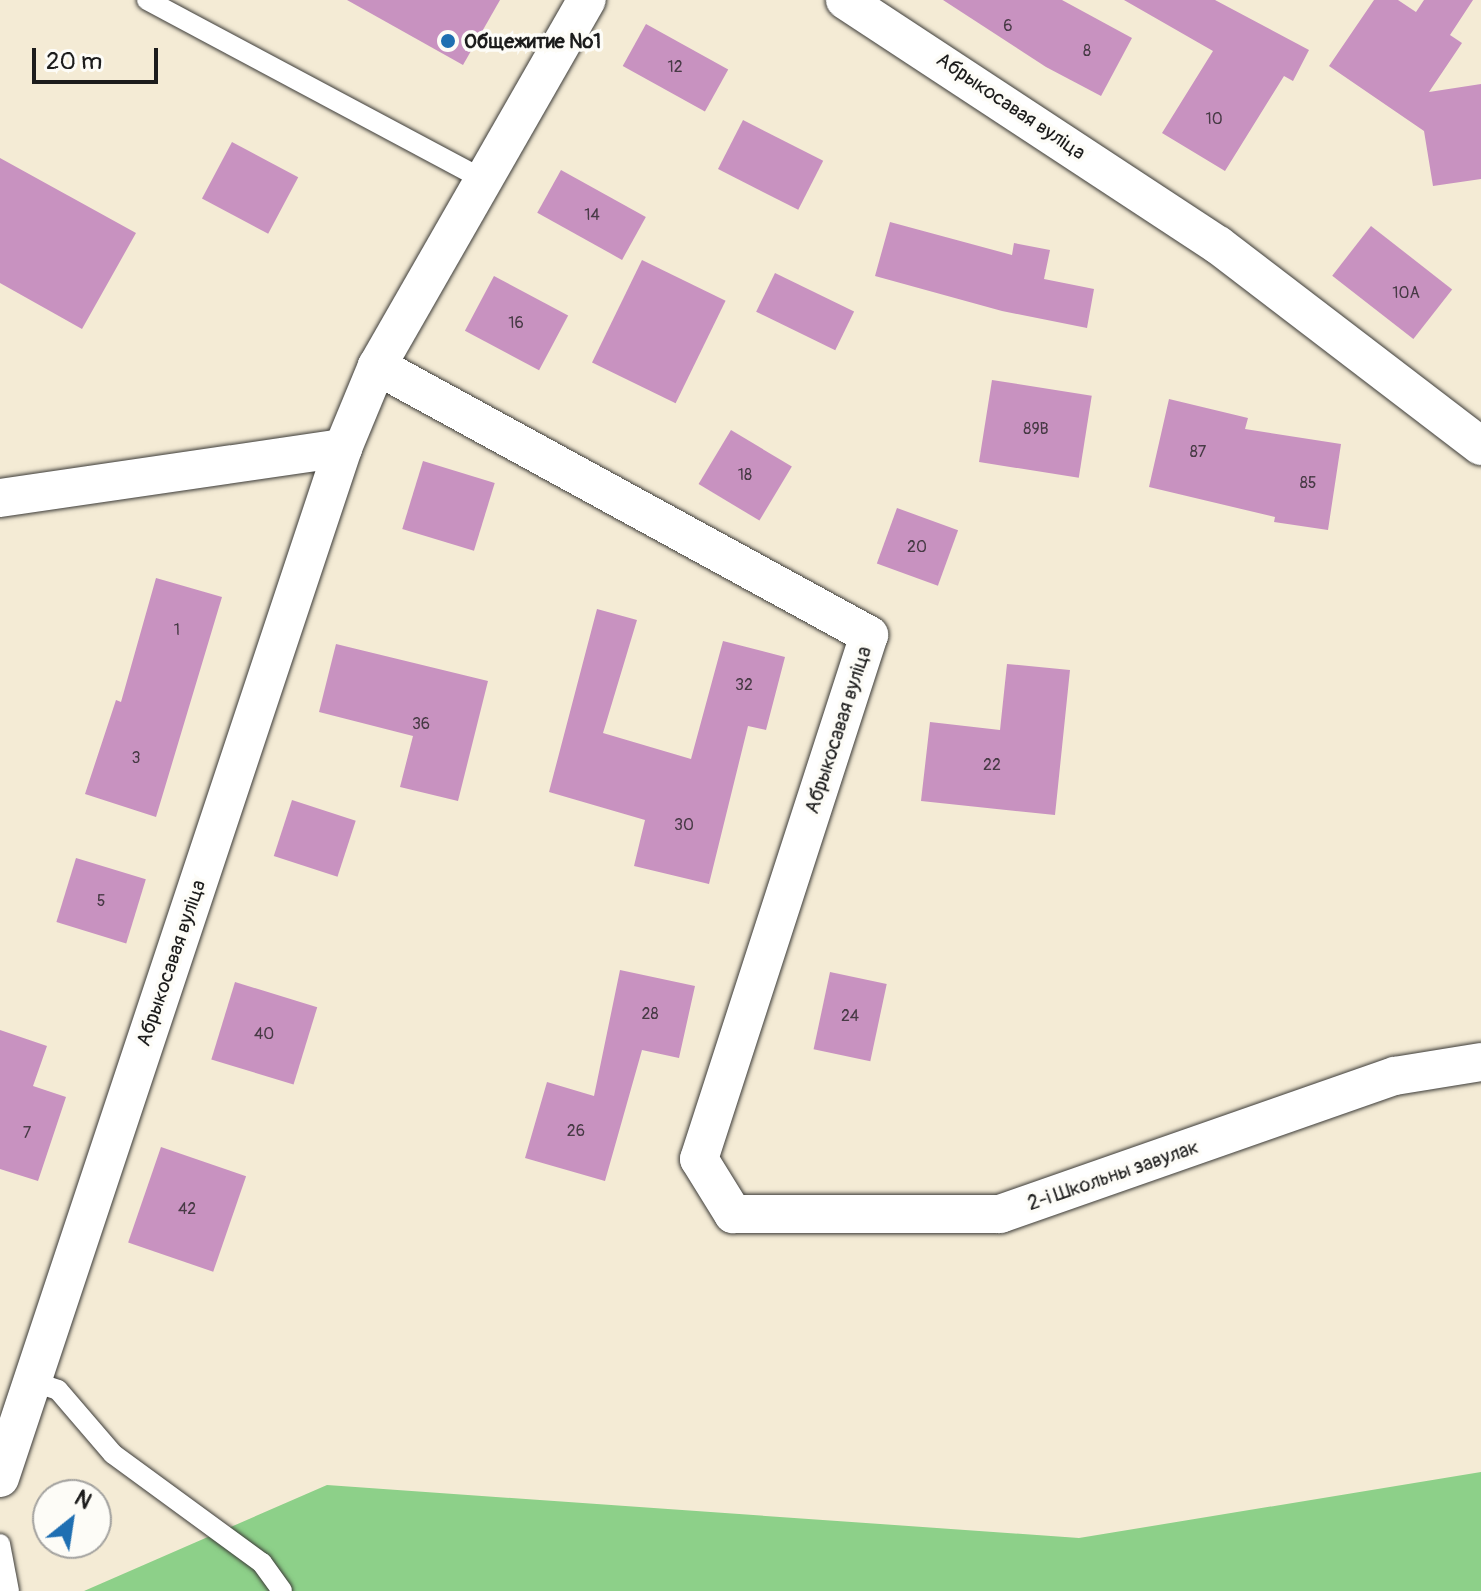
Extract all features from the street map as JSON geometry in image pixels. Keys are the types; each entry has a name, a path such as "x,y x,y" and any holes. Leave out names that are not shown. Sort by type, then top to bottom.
{"street":[{"name":"Абрыкосавая вуліца","path":"0,1478 343,448 377,366 587,0"},
{"name":"Абрыкосавая вуліца","path":"845,0 1218,245 1481,446"},
{"name":"Абрыкосавая вуліца","path":"377,366 869,635 699,1159 733,1214"},
{"path":"0,498 343,448"},
{"name":"2-і Школьны завулак","path":"733,1214 1000,1214 1395,1076 1481,1062"}],"lane":[{"path":"147,0 484,180"},
{"path":"31,1381 58,1390 113,1454 262,1563 282,1591"},
{"path":"0,1544 9,1591"}],"green space":[{"path":"1481,1472 1481,1591 84,1591 327,1485 1079,1538"}],"building":[{"name":"Общежитие №1","path":"347,0 500,0 463,65"},
{"path":"943,0 1062,0 1132,38 1101,96 1046,67"},
{"path":"1124,0 1215,0 1309,50 1293,81 1284,76 1225,171 1162,133 1213,51"},
{"path":"1374,0 1398,0 1416,12 1424,0 1473,0 1450,35 1462,43 1429,92 1481,84 1481,179 1433,186 1424,131 1329,66"},
{"path":"646,24 728,70 705,112 623,66"},
{"path":"743,120 823,161 798,210 718,169"},
{"path":"232,142 298,177 268,234 202,199"},
{"path":"0,158 136,233 82,329 0,283"},
{"path":"561,170 646,217 622,260 537,213"},
{"path":"890,222 1012,255 1014,243 1050,250 1044,279 1094,289 1087,328 1002,311 875,276"},
{"path":"1371,226 1452,289 1413,339 1332,276"},
{"path":"642,260 726,301 676,403 592,362"},
{"path":"775,273 854,312 835,350 756,312"},
{"path":"494,276 568,315 539,370 465,331"},
{"path":"992,380 1092,396 1079,478 979,462"},
{"path":"1169,399 1248,418 1245,429 1341,444 1328,530 1274,522 1275,517 1149,487"},
{"path":"731,430 792,467 759,521 699,484"},
{"path":"423,461 495,483 474,551 402,529"},
{"path":"897,508 958,530 938,586 877,563"},
{"path":"156,578 222,597 156,817 85,794 116,700 121,702"},
{"path":"597,609 637,620 603,733 691,759 723,641 785,657 766,730 748,726 709,884 634,866 645,820 549,792"},
{"path":"336,644 488,681 458,801 400,787 413,736 319,712"},
{"path":"1007,664 1070,670 1055,815 921,801 930,722 1000,730"},
{"path":"292,800 356,821 337,877 274,856"},
{"path":"76,858 146,879 126,943 56,922"},
{"path":"620,970 695,986 679,1058 642,1050 605,1181 525,1158 547,1082 594,1096"},
{"path":"830,972 887,984 870,1061 814,1049"},
{"path":"235,982 317,1007 294,1085 211,1059"},
{"path":"0,1030 47,1046 33,1086 66,1097 38,1181 0,1169"},
{"path":"161,1147 246,1176 213,1272 128,1242"}],"place":[{"name":"Общежитие №1","path":"448,41"}]}
